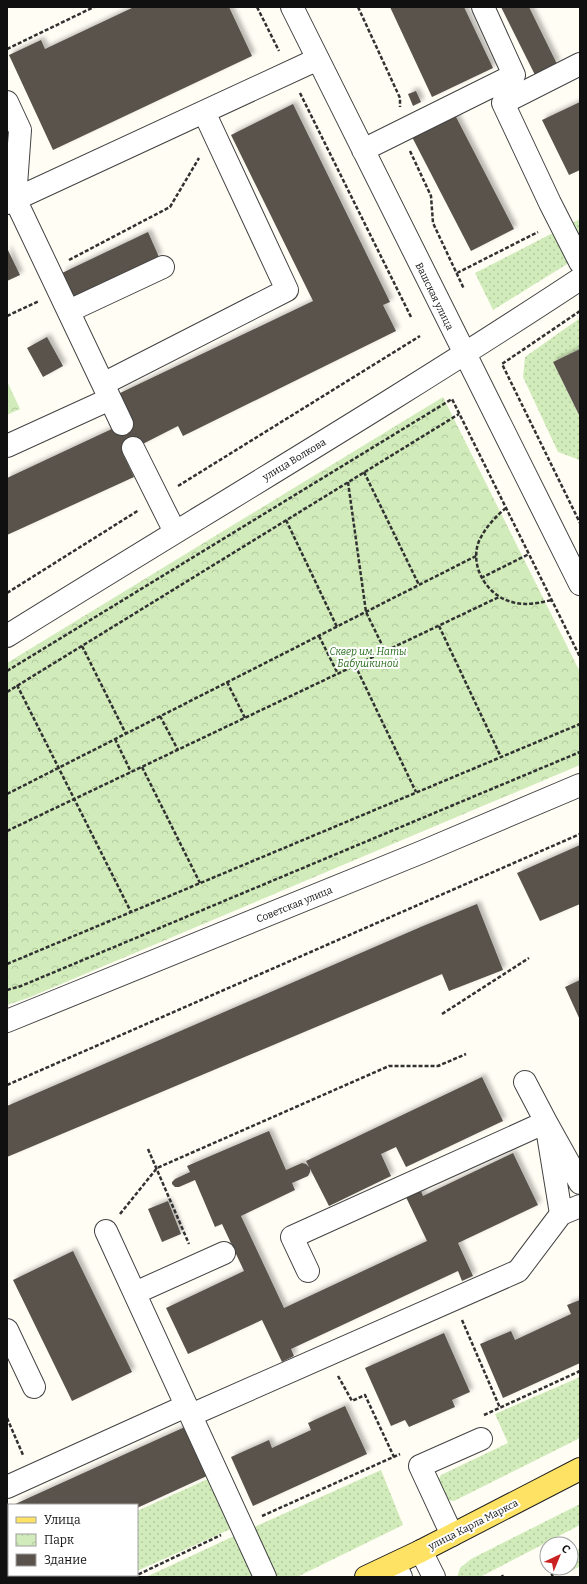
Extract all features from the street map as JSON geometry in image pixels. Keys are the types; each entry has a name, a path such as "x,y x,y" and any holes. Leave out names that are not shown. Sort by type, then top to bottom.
{"main road":[{"name":"улица Карла Маркса","path":"366,1577 398,1570 421,1551 580,1469"}],"street":[{"name":"Вашская улица","path":"292,7 464,355 580,584"},
{"path":"363,150 514,75 483,7"},
{"path":"11,201 318,59"},
{"path":"580,64 503,103 550,203 580,262"},
{"path":"7,102 13,133 11,201 60,292 122,424"},
{"path":"7,446 287,290 204,112"},
{"path":"69,312 163,267"},
{"name":"улица Волкова","path":"7,636 464,355 580,279"},
{"path":"134,448 174,532"},
{"name":"Советская улица","path":"7,1021 580,786"},
{"path":"525,1082 580,1183"},
{"path":"7,1487 189,1410 327,1356 518,1271 570,1210 546,1122"},
{"path":"308,1271 292,1237 546,1122"},
{"path":"106,1231 265,1577"},
{"path":"135,1293 224,1253"},
{"path":"7,1330 34,1387"},
{"path":"452,1535 420,1466 481,1439"},
{"path":"421,1551 434,1577"}],"path":[{"path":"7,49 94,7"},
{"path":"257,7 411,317"},
{"path":"49,270 170,207 214,133"},
{"path":"456,273 539,231"},
{"path":"7,316 60,292"},
{"path":"580,311 502,364 580,523"},
{"path":"7,593 420,336"},
{"path":"7,671 452,399 580,657"},
{"path":"7,692 459,414"},
{"path":"364,472 419,585"},
{"path":"348,482 366,612 385,652"},
{"path":"506,508 485,530 479,542 476,556 481,578 499,597 512,602 524,604 552,600"},
{"path":"286,520 337,627"},
{"path":"481,578 529,554"},
{"path":"7,794 476,556"},
{"path":"7,831 499,597"},
{"path":"439,626 502,757"},
{"path":"319,636 338,674"},
{"path":"82,646 126,734"},
{"path":"356,666 416,792"},
{"path":"227,682 245,718"},
{"path":"17,686 131,912"},
{"path":"160,716 178,750"},
{"path":"7,964 580,724"},
{"path":"115,739 131,772"},
{"path":"7,990 28,983 580,752"},
{"path":"142,767 200,883"},
{"path":"7,1085 580,834"},
{"path":"442,1014 529,958"},
{"path":"106,1231 157,1168 389,1066 438,1066 466,1054"},
{"path":"148,1149 197,1265"},
{"path":"454,1300 500,1408"},
{"path":"327,1356 352,1401 365,1395 394,1457"},
{"path":"7,1418 32,1476"},
{"path":"138,1575 241,1526"}],"green space":[{"path":"580,219 580,256 493,310 475,273"},
{"path":"580,318 580,349 553,362 580,417 580,461 558,452 523,377 525,357"},
{"path":"7,381 20,409 7,415"},
{"name":"Сквер им. Наты Бабушкиной","path":"443,397 580,672 580,765 28,998 7,1005 7,663"},
{"path":"580,1377 580,1438 454,1501 442,1499 436,1484 441,1475 508,1443 495,1414"},
{"path":"381,1470 403,1525 297,1577 277,1576 270,1567 252,1528"},
{"path":"210,1478 233,1528 138,1571 138,1511"},
{"path":"580,1504 580,1525 559,1536 539,1536 539,1546 480,1577 457,1577 460,1568 471,1559"},
{"path":"234,1536 253,1577 146,1577"},
{"path":"580,1548 579,1567 579,1549"},
{"path":"30,1576 126,1576 124,1577"}],"building":[{"path":"134,7 229,7 252,56 53,150 9,55 41,40 45,49"},
{"path":"390,7 464,7 493,68 432,97"},
{"path":"501,7 529,7 557,64 535,75"},
{"path":"416,91 421,102 413,106 408,94"},
{"path":"580,102 580,170 569,175 542,120"},
{"path":"293,104 390,302 383,305 396,331 183,436 178,426 123,454 134,477 7,535 7,478 131,420 118,394 313,301 231,135"},
{"path":"455,115 514,229 471,251 412,137"},
{"path":"148,232 159,257 74,298 62,273"},
{"path":"7,248 20,275 7,281"},
{"path":"47,337 63,366 43,377 27,348"},
{"path":"580,349 580,417 553,362"},
{"path":"580,845 580,904 540,921 517,873"},
{"path":"477,904 503,970 449,991 442,974 7,1157 7,1106"},
{"path":"580,980 580,1020 565,987"},
{"path":"482,1077 503,1121 406,1167 396,1147 381,1154 391,1176 329,1206 306,1161"},
{"path":"269,1131 286,1170 302,1163 306,1164 310,1168 308,1176 292,1183 295,1190 241,1216 284,1308 427,1241 404,1193 419,1186 423,1196 513,1153 538,1205 458,1243 473,1276 462,1281 458,1271 291,1349 294,1356 282,1362 262,1320 188,1354 166,1308 244,1271 222,1224 215,1227 195,1180 179,1187 175,1187 172,1182 190,1172 187,1166"},
{"path":"168,1201 181,1234 162,1242 148,1209"},
{"path":"73,1251 132,1372 72,1401 13,1280"},
{"path":"580,1300 580,1363 503,1398 480,1344 511,1331 515,1340 571,1314 567,1305"},
{"path":"444,1333 470,1392 452,1400 455,1407 409,1427 405,1420 391,1426 365,1368"},
{"path":"345,1406 367,1454 253,1506 231,1457 269,1440 272,1448 311,1430 308,1423"},
{"path":"187,1426 209,1475 138,1508 138,1504 15,1504"}]}
